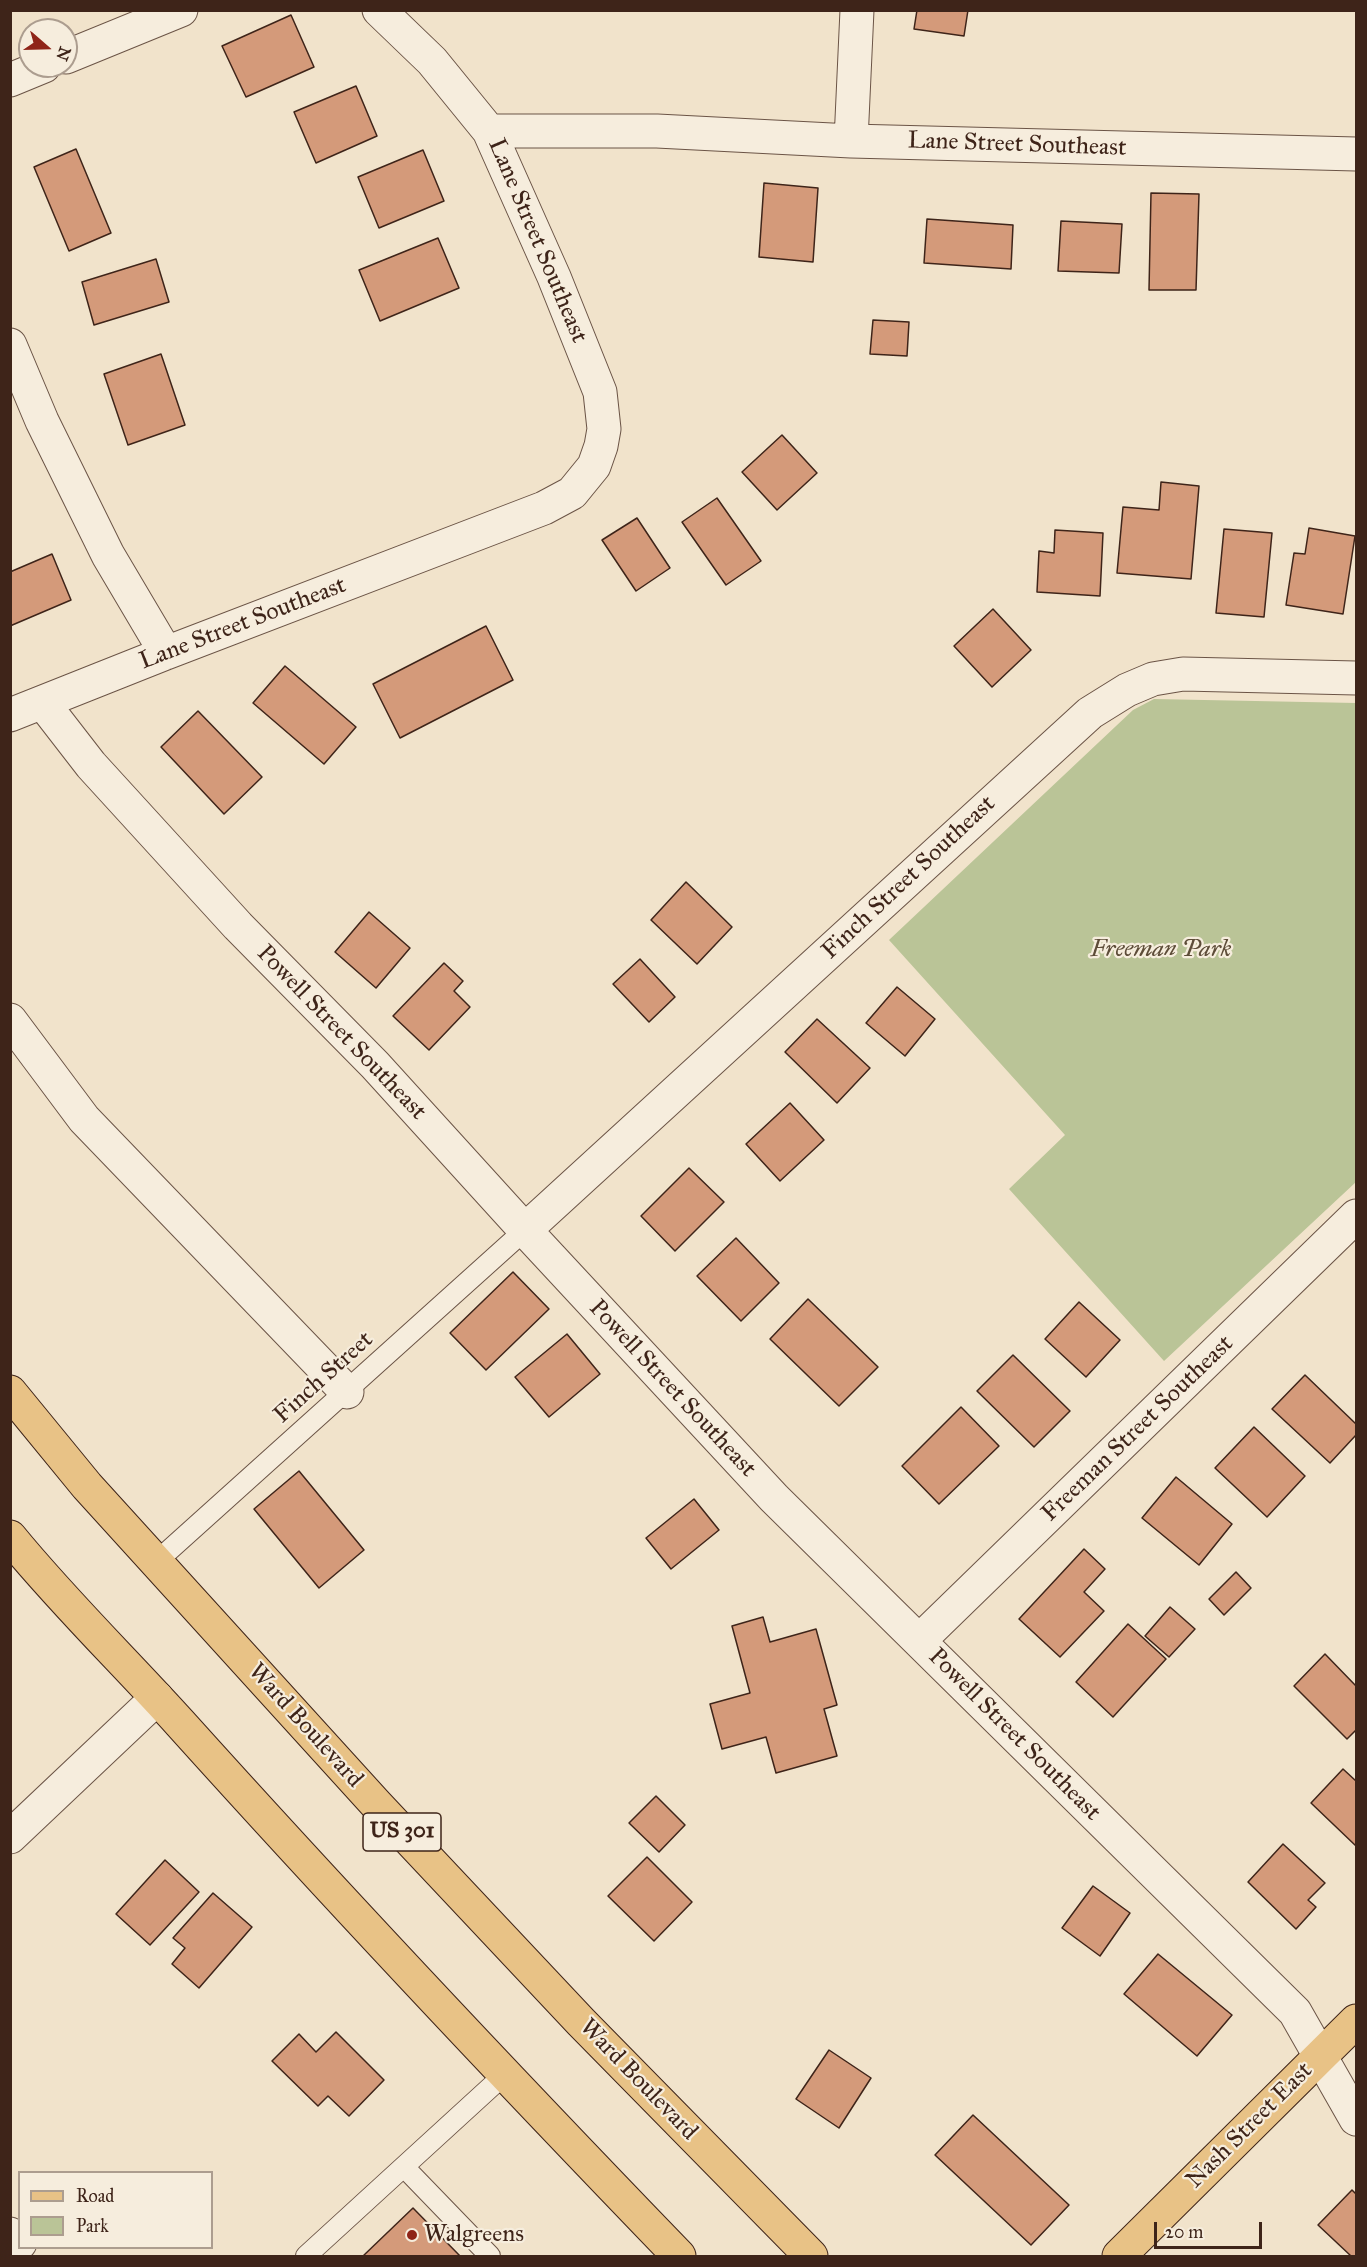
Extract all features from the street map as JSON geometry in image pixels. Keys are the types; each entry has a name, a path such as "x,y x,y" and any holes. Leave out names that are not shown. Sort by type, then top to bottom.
{"main road":[{"name":"Ward Boulevard","path":"10,1392 87,1486 375,1803 556,1996 811,2256"},
{"path":"10,1537 308,1866 678,2256"},
{"name":"Nash Street East","path":"1119,2256 1356,2021"}],"street":[{"path":"78,52 181,10"},
{"path":"379,10 432,61 489,131"},
{"path":"851,141 857,10"},
{"name":"Lane Street Southeast","path":"10,715 544,508 572,493 594,466 601,446 604,429 600,392 554,277 489,131 657,131 851,141 1356,154"},
{"path":"10,345 42,420 108,555 166,653"},
{"name":"Finch Street Southeast","path":"525,1230 1089,713 1127,690 1153,679 1183,674 1356,678"},
{"name":"Powell Street Southeast","path":"43,703 97,773 238,926 375,1065 774,1498 1295,2012 1356,2119"},
{"path":"10,1020 84,1119 347,1392"},
{"name":"Freeman Street Southeast","path":"919,1641 1356,1216"},
{"path":"10,1837 157,1698"}],"lane":[{"name":"Finch Street","path":"156,1562 525,1230"},
{"path":"306,2256 505,2074"},
{"path":"404,2167 490,2256"}],"green space":[{"name":"Freeman Park","path":"1154,699 1356,703 1356,1182 1164,1361 1009,1189 1065,1135 889,940 1133,710"}],"building":[{"path":"917,10 968,10 964,36 914,29"},
{"path":"291,15 314,67 246,97 222,46"},
{"path":"356,86 377,136 316,163 294,112"},
{"path":"76,149 111,233 69,251 34,167"},
{"path":"423,150 444,201 379,228 358,177"},
{"path":"764,183 818,188 813,262 759,257"},
{"path":"1151,193 1199,194 1196,290 1149,290"},
{"path":"927,219 1013,225 1011,269 924,263"},
{"path":"1061,221 1122,224 1119,273 1058,271"},
{"path":"438,238 459,288 380,321 359,270"},
{"path":"156,259 169,302 94,325 82,282"},
{"path":"873,320 909,322 907,356 870,354"},
{"path":"161,354 185,425 128,445 104,374"},
{"path":"782,435 817,473 777,510 742,472"},
{"path":"1161,482 1199,486 1191,579 1117,573 1123,507 1159,510"},
{"path":"717,498 761,561 726,585 682,522"},
{"path":"637,518 670,568 636,591 602,540"},
{"path":"1309,528 1355,536 1343,614 1286,605 1294,553 1305,554"},
{"path":"1224,529 1272,533 1264,617 1216,613"},
{"path":"1055,530 1103,533 1100,596 1037,592 1039,551 1054,553"},
{"path":"52,554 71,600 10,626 10,572"},
{"path":"993,609 1031,650 992,687 954,646"},
{"path":"486,626 513,680 400,738 373,684"},
{"path":"285,666 356,727 324,764 253,703"},
{"path":"198,711 262,777 224,814 161,747"},
{"path":"686,882 732,927 697,964 651,920"},
{"path":"369,912 410,948 376,988 335,952"},
{"path":"640,959 675,997 649,1022 613,984"},
{"path":"444,963 463,981 454,991 470,1007 429,1050 393,1016"},
{"path":"897,987 935,1019 905,1056 866,1023"},
{"path":"817,1019 870,1068 837,1103 785,1052"},
{"path":"790,1103 824,1140 780,1181 746,1144"},
{"path":"689,1168 724,1202 675,1251 641,1216"},
{"path":"736,1238 779,1283 741,1321 697,1276"},
{"path":"513,1272 549,1309 486,1370 450,1333"},
{"path":"808,1299 878,1367 839,1406 770,1339"},
{"path":"1079,1302 1120,1340 1086,1377 1045,1339"},
{"path":"567,1334 600,1374 549,1417 515,1377"},
{"path":"1013,1355 1070,1411 1034,1447 977,1391"},
{"path":"1305,1375 1356,1424 1356,1435 1330,1463 1272,1409"},
{"path":"961,1407 999,1446 939,1504 902,1466"},
{"path":"1254,1427 1305,1476 1267,1517 1215,1468"},
{"path":"299,1471 364,1550 319,1588 254,1509"},
{"path":"1176,1477 1232,1524 1199,1565 1142,1518"},
{"path":"694,1499 719,1530 671,1569 646,1538"},
{"path":"1084,1549 1105,1569 1084,1592 1104,1611 1060,1657 1019,1619"},
{"path":"1236,1572 1251,1588 1224,1615 1209,1599"},
{"path":"1170,1607 1195,1629 1169,1657 1145,1636"},
{"path":"763,1617 770,1642 816,1629 837,1705 824,1709 837,1756 776,1773 766,1737 722,1749 710,1704 750,1693 732,1626"},
{"path":"1128,1624 1166,1659 1113,1717 1076,1682"},
{"path":"1325,1654 1356,1686 1356,1730 1347,1739 1294,1686"},
{"path":"1343,1769 1356,1781 1356,1846 1311,1803"},
{"path":"656,1796 685,1825 659,1852 629,1823"},
{"path":"1283,1844 1325,1883 1308,1900 1316,1907 1296,1929 1248,1882"},
{"path":"647,1857 692,1902 654,1941 608,1896"},
{"path":"165,1860 199,1892 150,1945 116,1914"},
{"path":"1093,1886 1130,1913 1100,1956 1062,1928"},
{"path":"213,1893 252,1927 199,1988 172,1964 185,1948 173,1938"},
{"path":"1158,1954 1232,2015 1197,2056 1124,1994"},
{"path":"336,2032 384,2080 349,2116 328,2096 318,2106 272,2061 299,2034 316,2052"},
{"path":"829,2050 871,2078 839,2128 796,2099"},
{"path":"973,2115 1069,2205 1031,2245 935,2155"},
{"path":"1352,2190 1356,2194 1356,2256 1351,2256 1318,2225"},
{"name":"Walgreens","path":"413,2208 460,2256 363,2256"}],"place":[{"name":"Walgreens","path":"412,2235"}]}
